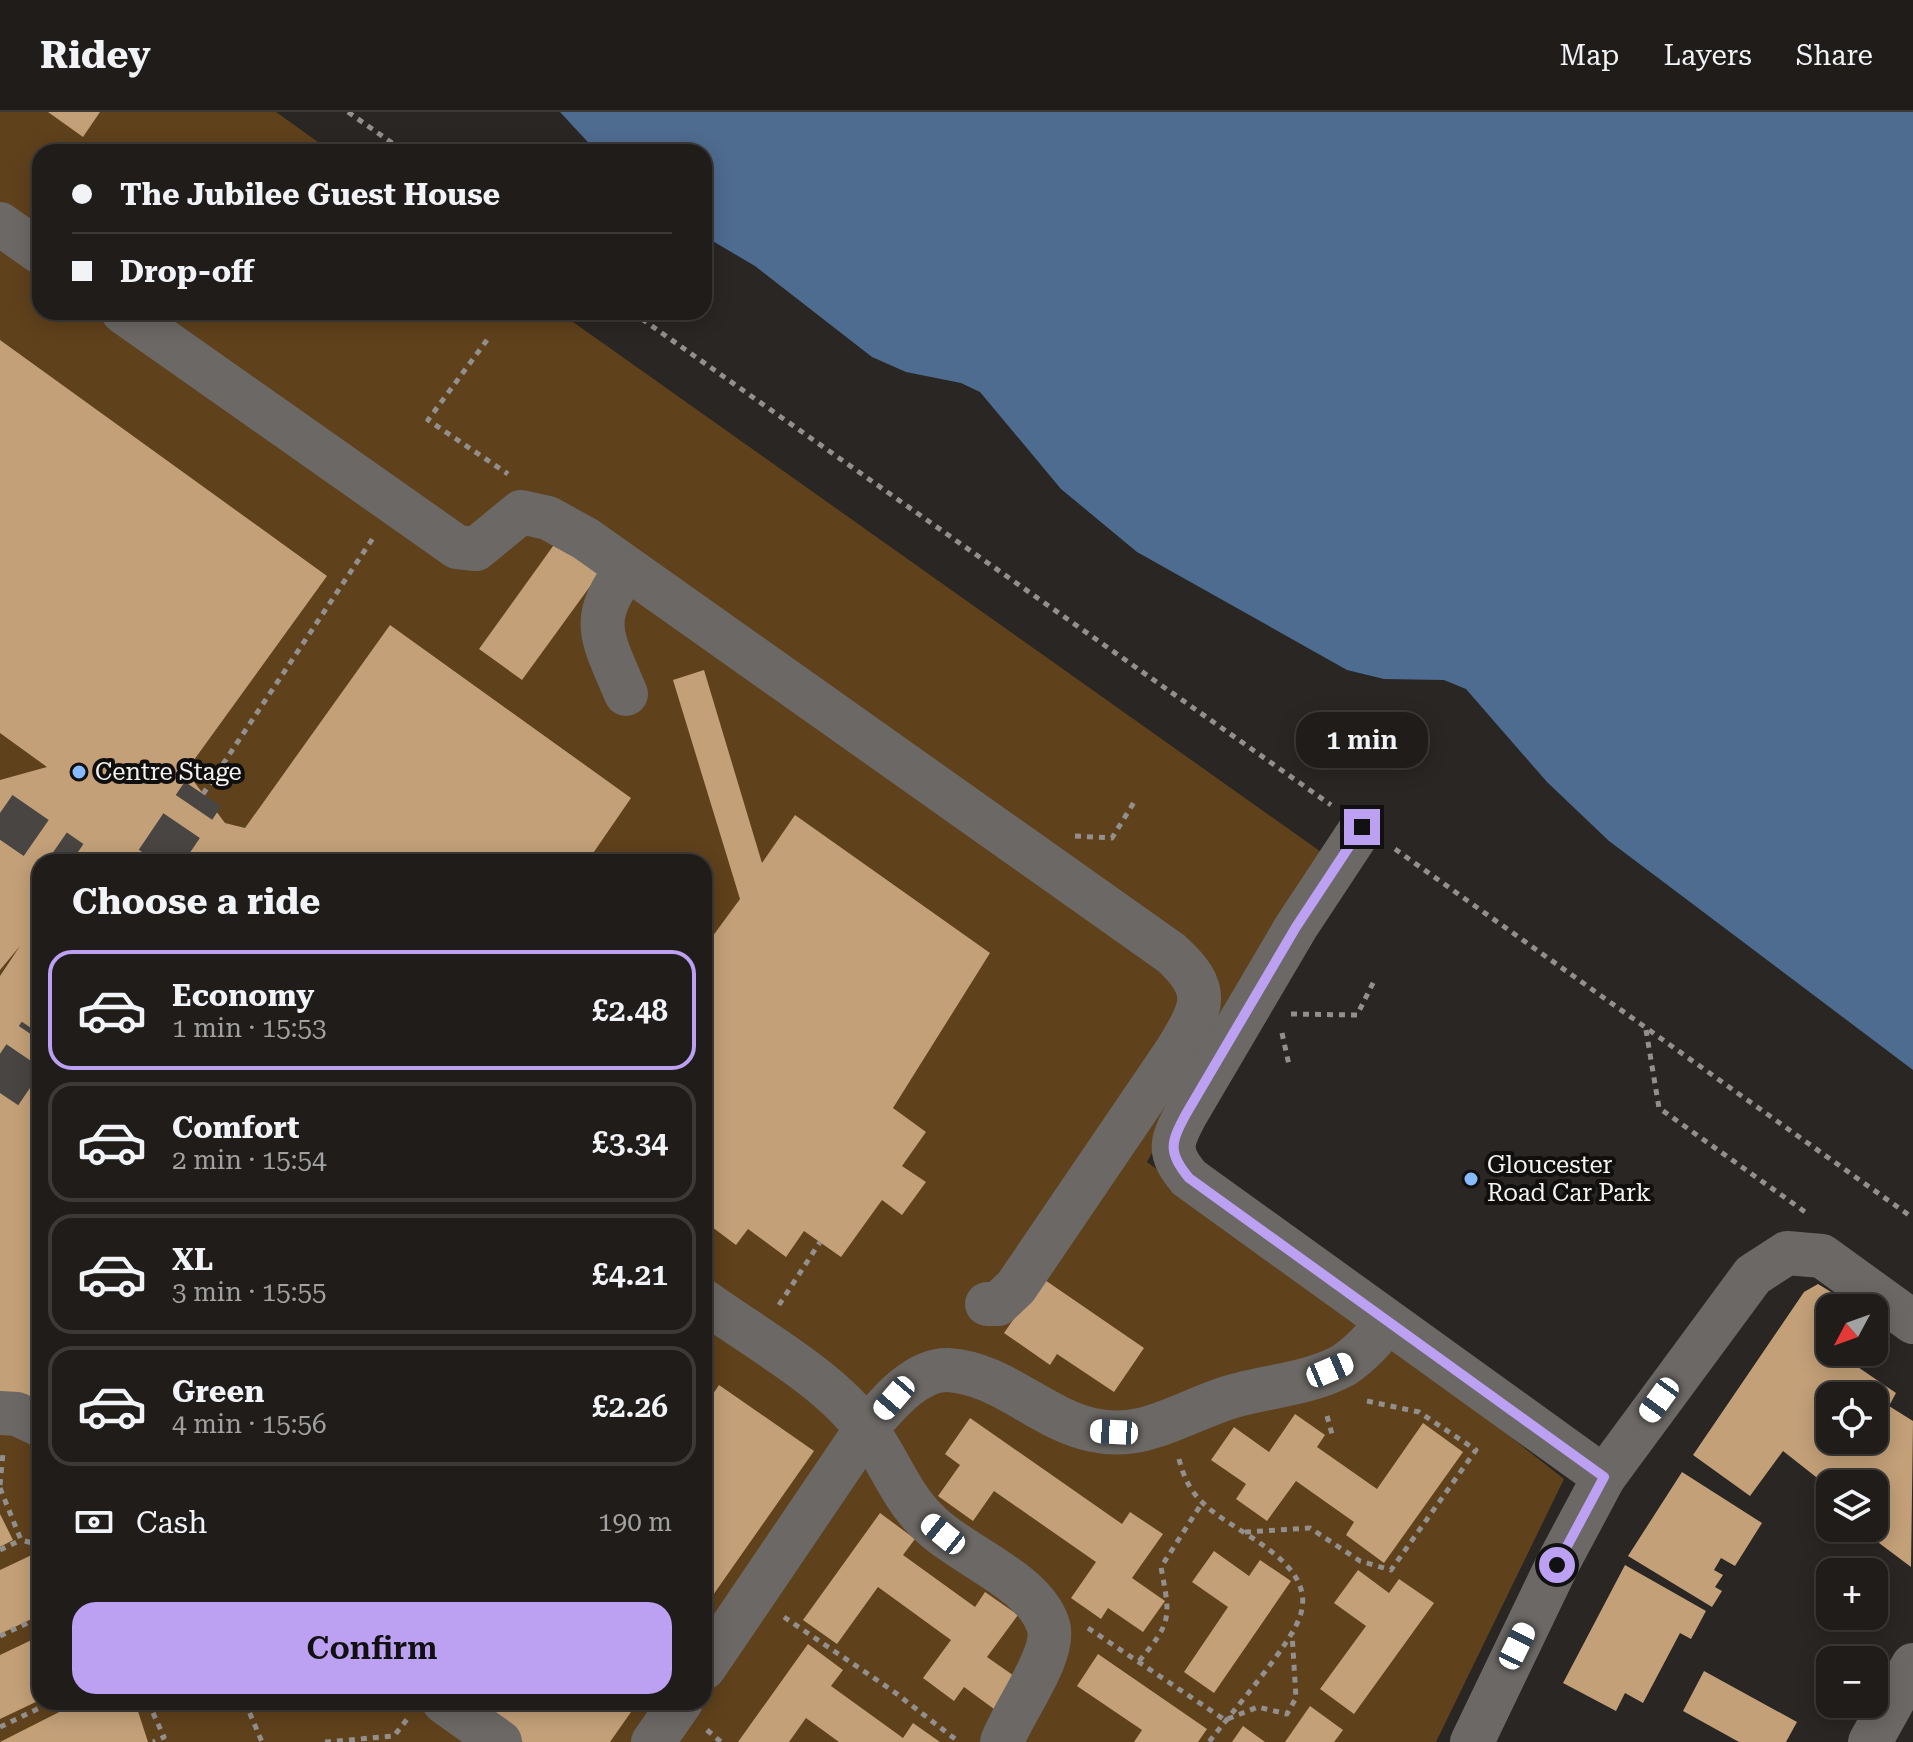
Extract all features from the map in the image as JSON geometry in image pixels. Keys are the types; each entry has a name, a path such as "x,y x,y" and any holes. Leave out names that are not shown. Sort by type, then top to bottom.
{"street":[{"path":"0,224 32,246"},
{"path":"147,320 457,547 476,549 521,512 548,518 627,569 1171,953 1193,973 1202,997 1197,1017 1177,1050 1016,1287 998,1304 987,1304"},
{"path":"626,694 609,653 601,610 607,594 627,569"},
{"path":"1362,827 1296,927 1201,1087 1175,1134 1173,1149 1176,1162 1189,1178 1604,1477"},
{"path":"1472,1742 1557,1565 1604,1477 1753,1275 1787,1253 1822,1256 1913,1322"},
{"path":"712,1307 829,1391 866,1429 898,1486 926,1520 1034,1600 1050,1628 1045,1659 1017,1705 1002,1742"},
{"path":"712,1656 866,1429 894,1398 922,1378 945,1370 991,1381 1054,1417 1094,1431 1134,1433 1169,1424 1226,1398 1315,1376 1345,1364 1379,1333 1386,1322"},
{"path":"2,1430 17,1414 32,1421"},
{"path":"1870,1742 1913,1665"},
{"path":"432,1710 500,1742"},
{"path":"653,1742 675,1710"}],"path":[{"path":"348,112 394,144"},
{"path":"643,320 1913,1218"},
{"path":"487,340 428,420 531,489 521,512"},
{"path":"203,794 396,503"},
{"path":"1054,871 1076,834 1112,838 1136,799"},
{"path":"1277,1013 1357,1015 1374,981"},
{"path":"1280,1026 1289,1065"},
{"path":"1646,1029 1659,1108 1786,1198"},
{"path":"757,1339 820,1242"},
{"path":"1245,1532 1310,1528 1360,1561 1391,1570 1476,1450 1419,1412 1362,1400 1315,1376"},
{"path":"1169,1424 1184,1479 1202,1503 1282,1561 1298,1581 1302,1611 1292,1632 1209,1742"},
{"path":"2,1430 0,1487 21,1540"},
{"path":"1139,1661 1162,1633 1169,1611 1161,1567 1202,1503"},
{"path":"0,1550 21,1540 32,1543"},
{"path":"754,1596 893,1691 959,1742"},
{"path":"0,1636 32,1621"},
{"path":"1050,1628 1089,1628 1225,1720"},
{"path":"1225,1720 1258,1707 1287,1714 1296,1698 1292,1632"},
{"path":"0,1727 35,1710"},
{"path":"152,1710 165,1739 153,1742"},
{"path":"248,1710 262,1742"},
{"path":"325,1742 394,1736 426,1710"}],"shaded area":[{"path":"0,112 276,112 321,144 32,144 32,320 570,320 1324,854 1282,917 1147,1162 1379,1333 1564,1479 1436,1742 0,1742"}],"water":[{"path":"560,112 1913,112 1913,1070 1609,841 1547,782 1466,689 1444,680 1384,679 1347,670 1137,552 1061,489 980,392 961,383 906,372 872,357 755,266 712,241 712,144 590,144"}],"building":[{"path":"48,112 100,112 83,137"},
{"path":"0,340 327,576 186,771 225,823 245,828 390,625 631,798 592,854 32,854 32,1398 0,1396 0,976 20,946 0,970 0,780 47,767 0,733"},
{"path":"556,542 599,574 522,680 479,649"},
{"path":"704,670 762,863 795,815 990,953 893,1108 926,1132 902,1166 926,1182 902,1215 882,1200 841,1257 804,1231 786,1257 748,1229 736,1245 712,1227 712,937 740,899 673,680"},
{"path":"1042,1278 1144,1348 1114,1392 1057,1354 1050,1365 1004,1333"},
{"path":"1818,1284 1834,1294 1816,1294 1816,1366 1856,1366 1880,1382 1816,1382 1816,1454 1888,1454 1888,1388 1896,1393 1889,1406 1913,1421 1911,1567 1878,1542 1888,1542 1888,1470 1816,1470 1816,1477 1783,1451 1750,1496 1693,1455 1804,1292"},
{"path":"719,1385 814,1451 712,1597 712,1396"},
{"path":"1295,1414 1325,1435 1317,1447 1377,1489 1423,1423 1463,1452 1384,1563 1346,1535 1354,1522 1296,1481 1267,1521 1236,1499 1246,1484 1211,1460 1234,1427 1269,1452"},
{"path":"970,1418 1122,1524 1130,1512 1163,1534 1132,1578 1165,1601 1143,1632 1108,1608 1101,1619 1071,1598 1096,1562 994,1491 973,1521 938,1496 960,1465 945,1454"},
{"path":"1682,1472 1762,1523 1735,1566 1721,1558 1714,1570 1723,1575 1715,1587 1722,1591 1712,1607 1628,1556"},
{"path":"880,1513 915,1539 903,1555 975,1607 985,1592 1018,1615 987,1657 1017,1678 994,1709 964,1687 954,1701 923,1678 951,1640 878,1587 837,1644 803,1620"},
{"path":"0,1514 13,1540 0,1547"},
{"path":"1214,1551 1249,1576 1260,1560 1291,1581 1214,1693 1184,1672 1228,1607 1192,1582"},
{"path":"32,1555 32,1619 0,1634 0,1570"},
{"path":"1625,1565 1706,1611 1691,1639 1680,1633 1643,1703 1625,1693 1616,1711 1563,1683"},
{"path":"1358,1570 1389,1593 1399,1579 1434,1603 1354,1714 1320,1689 1366,1626 1334,1603"},
{"path":"32,1640 32,1704 0,1719 0,1655"},
{"path":"808,1644 843,1670 831,1686 903,1738 913,1723 940,1742 839,1742 806,1718 789,1742 738,1742"},
{"path":"1098,1654 1207,1729 1198,1742 1134,1742 1142,1730 1077,1686"},
{"path":"1704,1671 1797,1722 1786,1742 1739,1742 1683,1711"},
{"path":"1310,1706 1343,1730 1334,1742 1285,1742"},
{"path":"63,1710 138,1710 148,1742 0,1742"},
{"path":"477,1710 632,1710 610,1742 523,1742"},
{"path":"1243,1726 1265,1742 1232,1742"}],"tunnel":[{"path":"162,854 203,794"},
{"path":"0,813 59,854"},
{"path":"0,1093 32,1046"}],"place":[{"name":"Centre Stage","path":"79,772"},
{"name":"Gloucester Road Car Park","path":"1471,1179"}],"route":[{"path":"1362,827 1296,927 1186,1114 1175,1134 1173,1149 1176,1162 1189,1178 1604,1477 1557,1565"}]}
